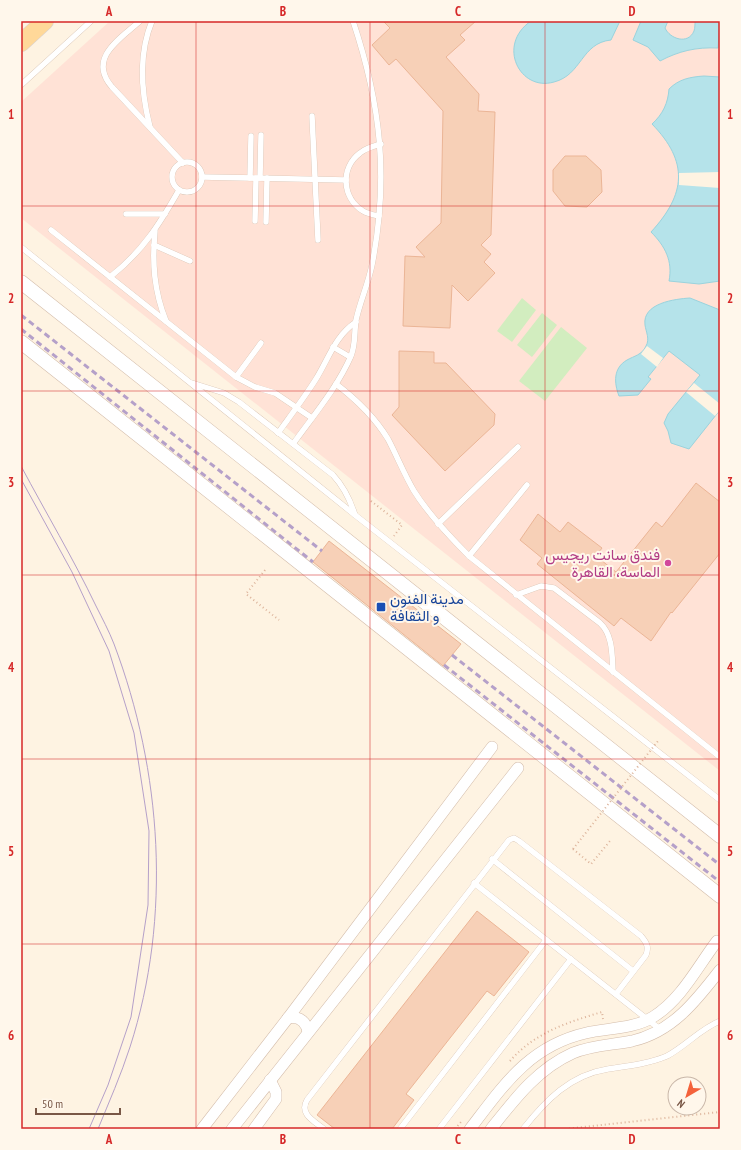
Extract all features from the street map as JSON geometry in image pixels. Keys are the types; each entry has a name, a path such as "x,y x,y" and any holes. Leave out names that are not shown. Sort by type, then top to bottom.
{"main road":[{"path":"21,43 45,21"}],"street":[{"path":"21,282 720,836"},
{"path":"21,342 720,896"},
{"path":"202,1129 288,1018 492,747"},
{"path":"232,1129 518,768"},
{"path":"470,1129 507,1081 538,1053 550,1046 585,1033 630,1025 647,1019 666,1007 717,941"},
{"path":"491,1129 517,1096 532,1081 552,1065 573,1053 592,1047 638,1040 661,1030 676,1021 687,1010 720,970"},
{"path":"288,1018 293,1017 302,1020 307,1027 308,1032"},
{"path":"259,1127 276,1099 276,1092 270,1080"}],"lane":[{"path":"21,85 91,21"},
{"path":"140,21 109,49 102,64 103,73 109,84 183,163"},
{"path":"150,127 144,100 143,65 146,44 152,21"},
{"path":"293,444 336,384 350,357 355,345 356,322 372,266 381,192 381,144 371,82 353,21"},
{"path":"312,116 318,240"},
{"path":"255,178 261,135"},
{"path":"251,136 255,178 255,220"},
{"path":"379,216 365,213 357,207 347,190 346,180 347,172 355,158 361,152 381,144"},
{"path":"183,163 197,166 202,177 200,184 193,191 189,192 179,190 173,182 173,173 175,168 183,163"},
{"path":"202,177 346,180"},
{"path":"266,222 267,178"},
{"path":"110,277 126,264 155,231 179,190"},
{"path":"126,214 165,214"},
{"path":"51,230 236,377 247,384 275,392 312,418"},
{"path":"155,231 153,269 155,287 166,321"},
{"path":"154,245 190,261"},
{"path":"21,247 389,542 720,800"},
{"path":"278,433 316,378 342,332 356,322"},
{"path":"236,377 261,343"},
{"path":"333,347 350,357"},
{"path":"190,382 224,393 239,402 333,475 343,487 350,500 355,515"},
{"path":"336,384 359,402 375,420 388,439 414,491 438,524 469,556 720,757"},
{"path":"438,524 518,447"},
{"path":"469,556 527,485"},
{"path":"516,595 541,586 554,588 600,623 610,638 613,672"},
{"path":"324,1129 306,1114 304,1106 307,1100 492,858 509,840 514,838 519,841 642,936 647,943 648,949 646,955 616,994"},
{"path":"492,858 633,971"},
{"path":"474,883 661,1030"},
{"path":"400,1129 546,940"},
{"path":"439,1129 571,959"},
{"path":"523,1129 553,1096 579,1078 593,1072 650,1062 666,1056 720,1021"}],"path":[{"path":"372,501 402,525 389,542"},
{"path":"265,570 246,594 279,620"},
{"path":"610,841 591,864 573,849 658,741"},
{"path":"565,1129 720,1112"}],"shaded area":[{"path":"110,21 720,21 720,771 21,218 21,102"}],"green space":[{"path":"522,298 536,310 512,342 497,331"},
{"path":"542,313 557,325 532,357 517,345"},
{"path":"561,327 587,348 545,401 519,381"}],"water":[{"path":"531,21 620,21 611,40 601,42 593,47 570,73 554,82 542,83 531,80 523,73 517,64 514,53 515,42 521,31"},
{"path":"641,21 668,21 665,28 667,32 679,39 684,39 688,38 694,31 695,21 720,21 718,48 688,50 660,61 648,47 633,40"},
{"path":"704,76 720,77 720,281 699,284 669,281 670,267 667,254 651,232 663,218 671,204 676,191 678,178 677,165 672,152 664,138 652,124 664,108 669,89 685,79"},
{"path":"690,298 720,310 720,410 689,449 671,443 664,423 668,414 700,375 669,351 648,377 651,379 638,395 619,396 616,386 616,376 622,363 640,353 646,346 648,338 645,318 649,312 654,307 668,301"}],"pier":[{"path":"720,172 720,188 679,185 679,173"},
{"path":"647,346 663,358 657,367 641,354"},
{"path":"694,383 720,404 720,410 715,416 686,392"}],"building":[{"path":"383,21 476,21 460,35 465,40 446,57 479,94 478,111 495,112 491,235 481,245 491,254 484,262 495,273 468,301 452,285 450,328 403,326 405,256 425,257 416,247 441,223 443,111 396,59 389,65 372,45 390,28"},
{"path":"565,156 586,156 601,170 602,192 587,207 565,206 553,191 553,170"},
{"path":"399,351 434,352 434,363 446,363 495,414 494,425 445,471 392,415 399,407"},
{"name":"فندق سانت ريجيس الماسة، القاهرة","path":"696,483 720,502 720,553 672,613 671,612 651,641 621,618 614,626 537,564 542,558 520,540 538,514 560,532 568,522 602,548 596,556 616,572 656,522 662,527"},
{"path":"329,541 461,644 443,666 313,562"},
{"path":"477,911 529,952 494,996 487,991 406,1094 414,1100 392,1129 335,1129 317,1115"}],"tram line":[{"path":"21,466 78,570 114,644 130,692 143,742 151,793 156,844 156,896 152,947 143,998 130,1047 98,1129"},
{"path":"21,479 72,572 109,651 134,733 149,831 148,905 131,1017 108,1085 89,1129"}],"railway":[{"path":"21,315 322,551"},
{"path":"21,329 313,562"},
{"path":"452,655 720,865"},
{"path":"444,665 720,882"}],"place":[{"name":"فندق سانت ريجيس الماسة، القاهرة","path":"668,563"},
{"name":"مدينة الفنون و الثقافة","path":"381,607"}]}
